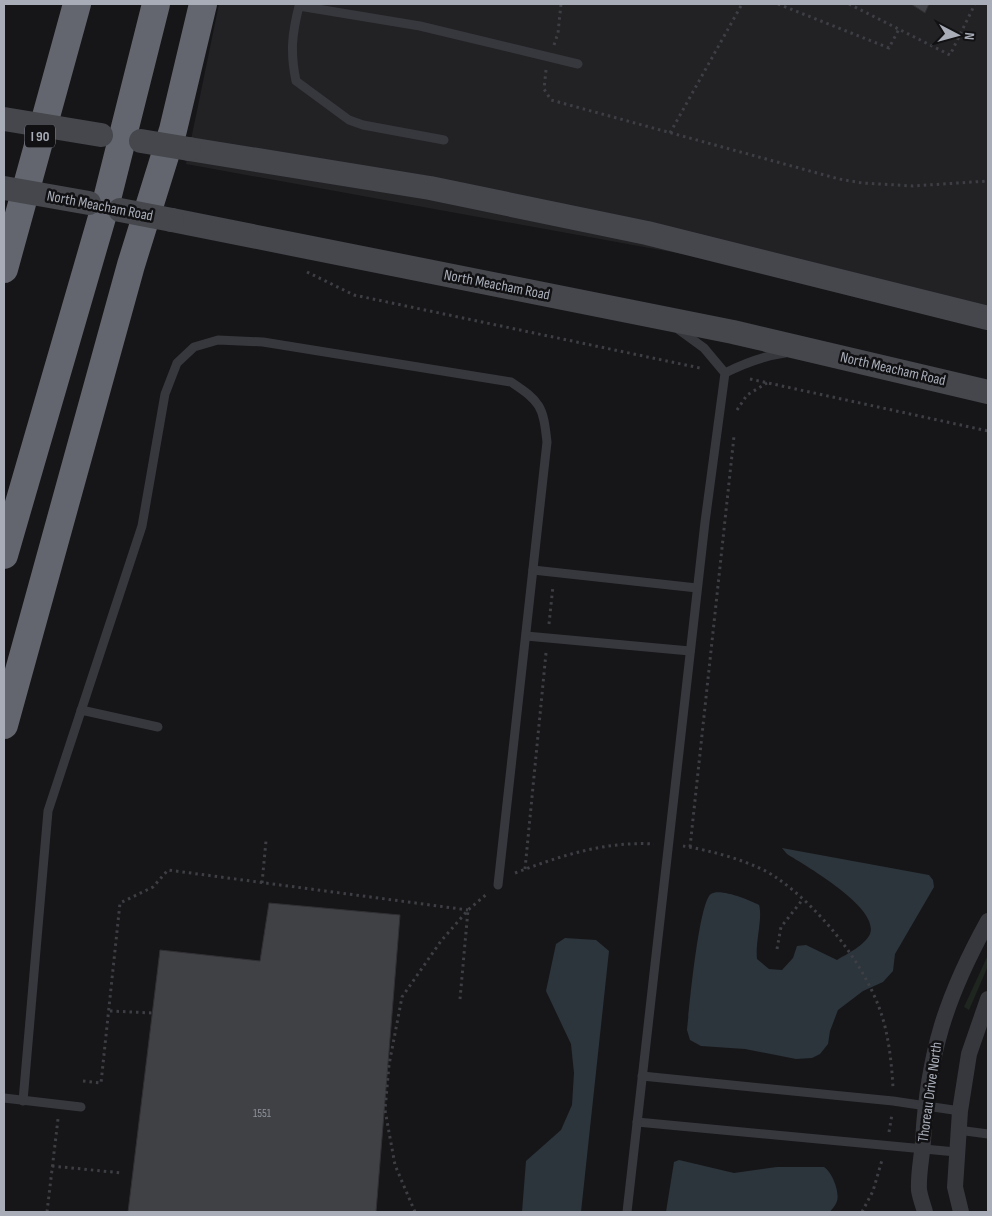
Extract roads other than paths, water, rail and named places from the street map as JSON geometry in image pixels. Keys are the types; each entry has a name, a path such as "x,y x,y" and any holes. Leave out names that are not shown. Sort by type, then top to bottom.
{"highway":[{"name":"I 90","path":"4,269 77,4"},
{"path":"4,555 105,207 156,4"},
{"path":"4,725 131,266 173,130 204,4"}],"main road":[{"path":"4,119 430,188 648,232 988,318"},
{"name":"North Meacham Road","path":"4,188 655,316 988,392"}],"street":[{"name":"Thoreau Drive North","path":"925,1212 919,1190 925,1106 935,1046 949,1001 968,958 988,921"},
{"path":"961,1212 955,1187 960,1111 969,1054 988,999"}],"lane":[{"path":"444,140 362,125 349,120 296,81 291,58 292,31 298,6 420,26 578,64"},
{"path":"627,1212 697,588 725,373 704,348 685,333 655,316"},
{"path":"23,1101 48,811 142,526 165,394 177,363 194,347 218,340 263,342 511,382 535,398 545,420 547,442 498,885"},
{"path":"725,373 767,355 790,352 836,356"},
{"path":"533,570 697,588"},
{"path":"526,636 690,651"},
{"path":"81,710 158,727"},
{"path":"642,1076 893,1101 960,1111"},
{"path":"4,1098 81,1106"},
{"path":"637,1122 956,1152"},
{"path":"958,1130 988,1134"}]}
